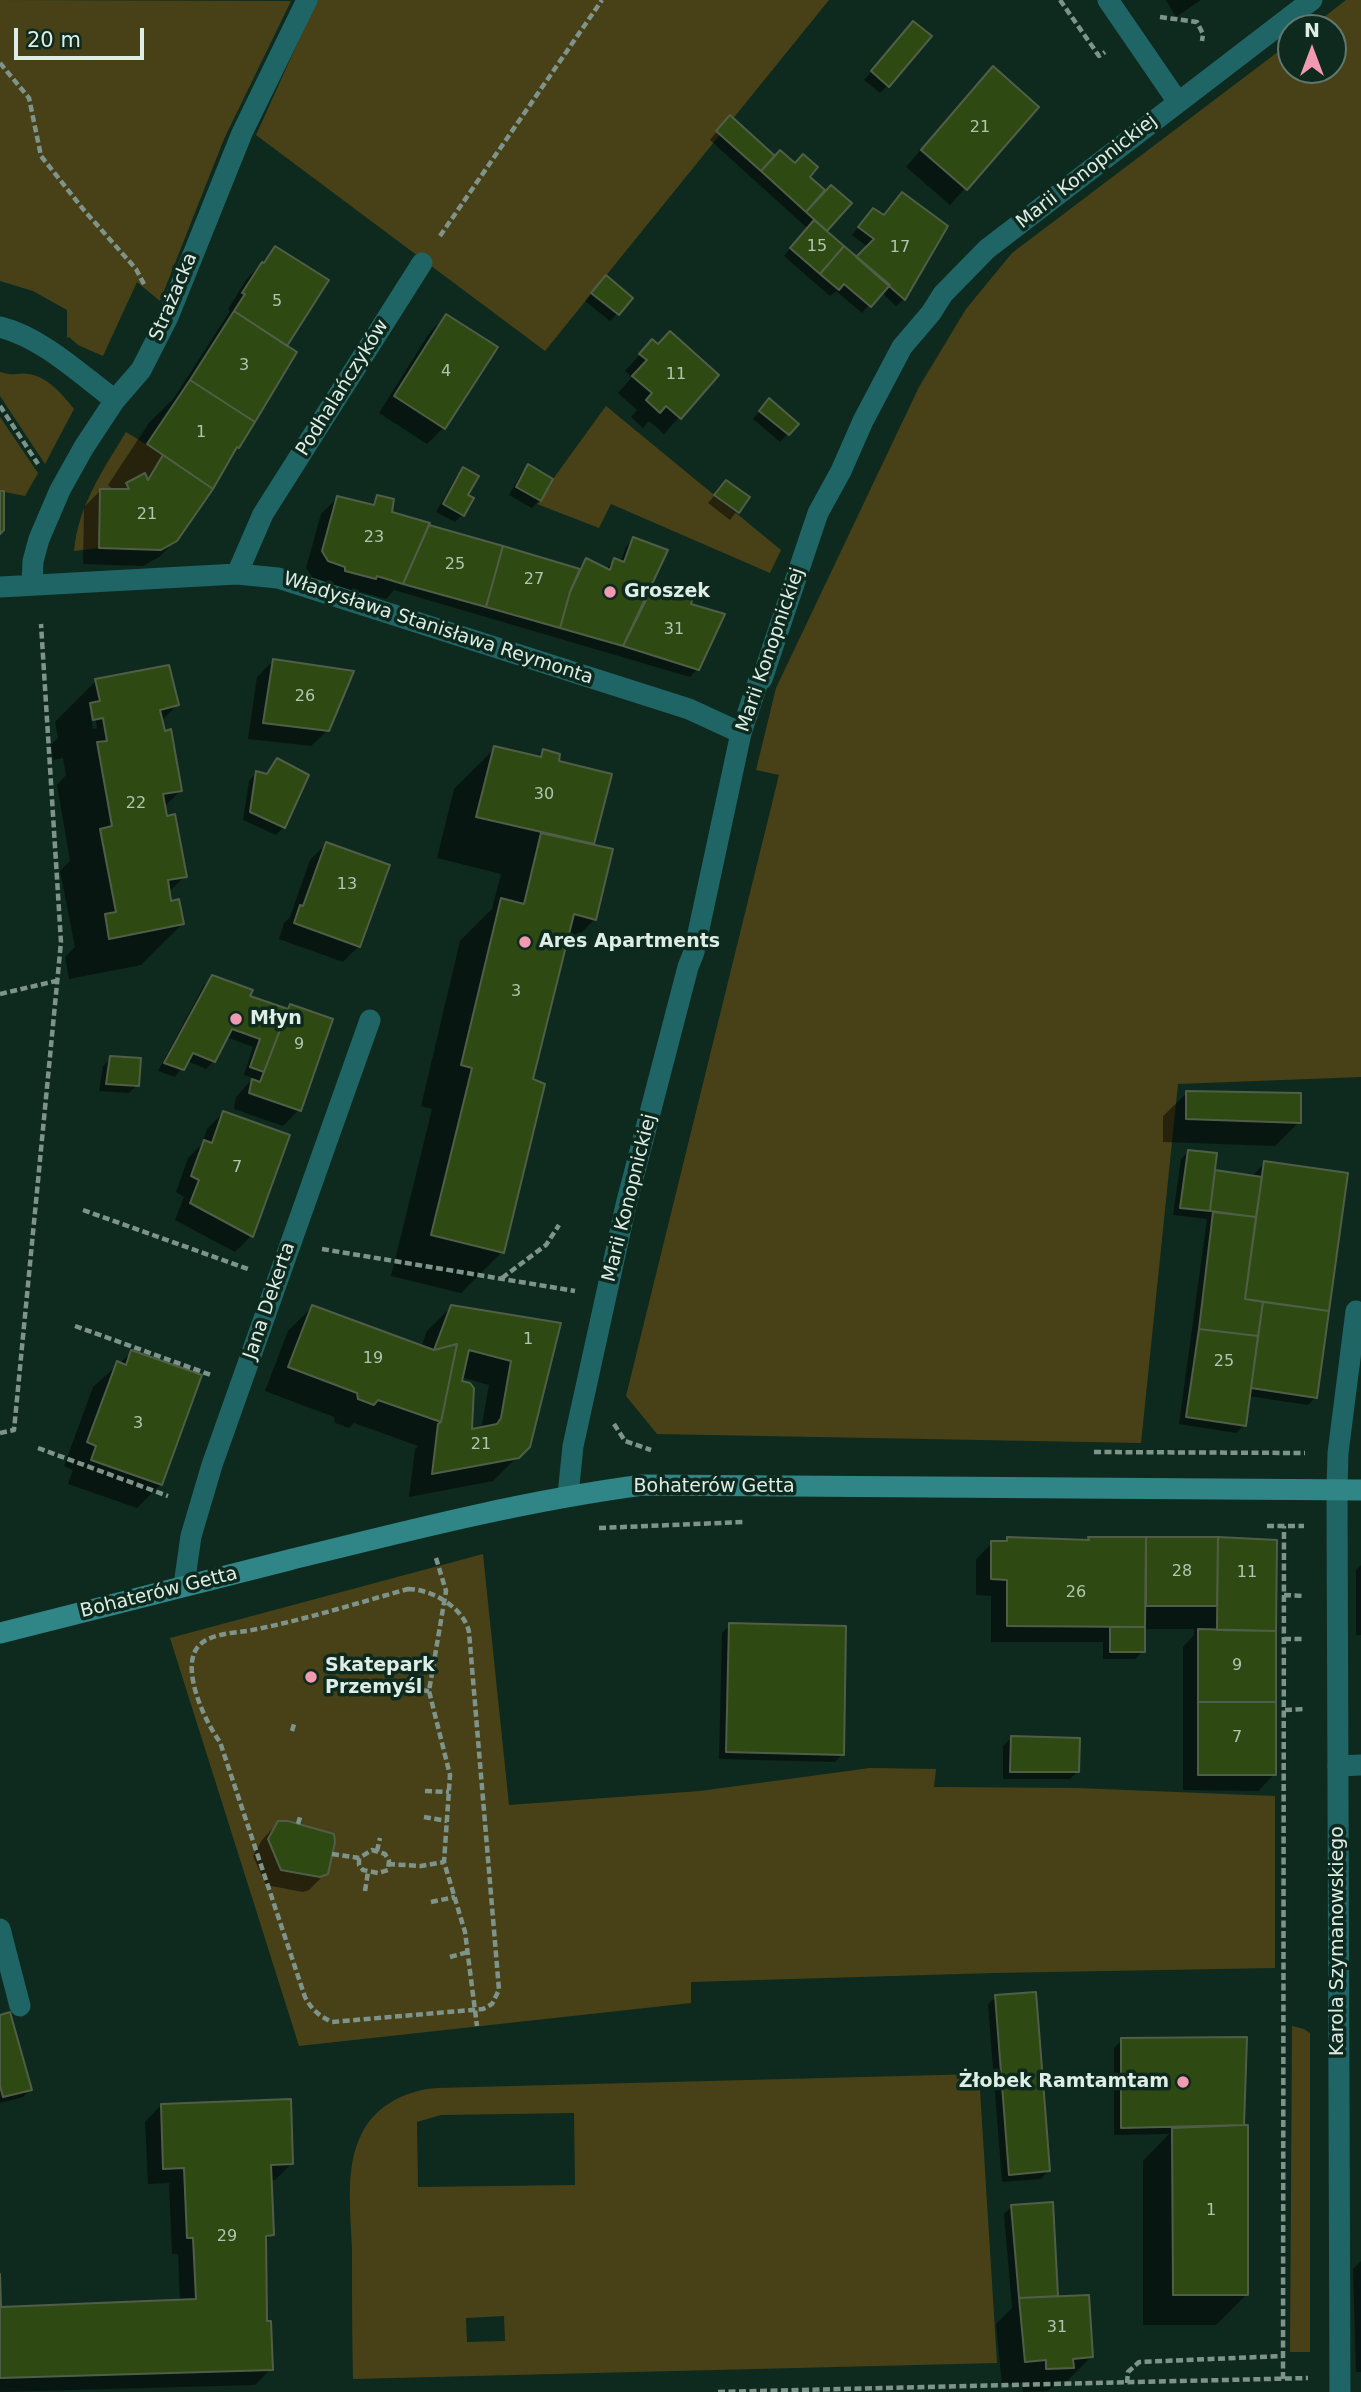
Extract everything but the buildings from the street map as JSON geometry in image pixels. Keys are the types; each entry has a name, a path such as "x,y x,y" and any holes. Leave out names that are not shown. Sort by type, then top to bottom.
{"main road":[{"name":"Bohaterów Getta","path":"0,1633 478,1513 568,1495 642,1485 1361,1490"}],"street":[{"name":"Strażacka","path":"32,585 33,561 39,539 60,490 84,447 116,400 141,370 168,317 242,133 307,0"},
{"path":"1108,0 1178,102"},
{"name":"Marii Konopnickiej","path":"568,1495 573,1446 626,1205 688,967 694,953 741,733 818,513 841,471 863,421 902,347 931,313 943,294 987,249 1312,0"},
{"name":"Podhalańczyków","path":"237,573 263,514 422,263"},
{"path":"0,327 12,330 42,347 116,400"},
{"name":"Władysława Stanisława Reymonta","path":"0,587 237,573 287,580 689,709 741,733"},
{"name":"Jana Dekerta","path":"184,1585 191,1536 212,1465 370,1020"},
{"name":"Karola Szymanowskiego","path":"1340,2385 1337,1490 1338,1453 1356,1311"},
{"path":"1338,1766 1361,1765"},
{"path":"0,1930 20,2007"}],"path":[{"path":"422,263 602,0"},
{"path":"1156,17 1197,22 1203,34 1202,43"},
{"path":"0,63 29,98 41,156 136,269 150,298 168,317"},
{"path":"0,406 38,464"},
{"path":"0,1433 14,1430 61,942 41,624"},
{"path":"0,994 56,981"},
{"path":"83,1210 256,1272"},
{"path":"501,1279 546,1245 559,1225"},
{"path":"322,1249 576,1291"},
{"path":"75,1326 212,1375"},
{"path":"38,1448 168,1496"},
{"path":"588,1528 747,1522"},
{"path":"1257,1526 1337,1527"},
{"path":"1283,2379 1284,1526"},
{"path":"435,1553 446,1591 429,1691 450,1775 444,1862 465,1932 477,2026"},
{"path":"408,1589 421,1591 463,1615 470,1632 499,1981 499,1990 492,2004 475,2009 332,2022 320,2017 312,2009 305,1997 220,1742 208,1726 191,1673 191,1661 196,1649 204,1641 281,1625 408,1589"},
{"path":"1284,1595 1311,1596"},
{"path":"1284,1639 1312,1639"},
{"path":"393,1683 405,1689 429,1691"},
{"path":"1285,1710 1312,1709"},
{"path":"292,1731 295,1721"},
{"path":"425,1791 449,1792"},
{"path":"298,1824 301,1814"},
{"path":"424,1817 447,1821"},
{"path":"377,1851 380,1838"},
{"path":"332,1854 359,1858 372,1850 377,1851 385,1854 388,1870 379,1873 363,1870 359,1865 359,1858"},
{"path":"388,1864 421,1866 444,1862"},
{"path":"365,1891 368,1872"},
{"path":"431,1902 454,1897"},
{"path":"450,1957 468,1952"},
{"path":"1127,2383 1128,2372 1139,2362 1283,2356"},
{"path":"718,2392 1283,2379 1340,2385"}],"shaded area":[{"path":"0,0 291,1 224,139 160,301 137,282 103,356 67,338 67,310 33,291 0,281"},
{"path":"317,0 829,0 545,351 256,135"},
{"path":"1346,0 1361,0 1361,1077 1178,1084 1141,1443 657,1434 626,1396 779,775 756,770 776,688 919,387 966,309 1012,253 1277,53 1277,84 1347,84 1347,14 1328,14"},
{"path":"0,372 42,378 60,392 74,409 45,464 0,396"},
{"path":"606,406 781,550 770,573 611,504 599,528 537,504"},
{"path":"0,417 38,473 25,496 0,491"},
{"path":"126,432 163,455 148,480 144,474 126,483 129,489 100,489 99,548 74,551 86,504 100,474"},
{"path":"483,1554 509,1805 700,1791 870,1768 936,1769 934,1787 1077,1788 1275,1796 1275,1968 691,1982 691,2003 299,2046 170,1638"},
{"path":"1292,2026 1310,2033 1310,2352 1290,2352"},
{"path":"979,2074 997,2363 353,2379 350,2190 356,2147 368,2123 384,2107 415,2092 437,2088","holes":["574,2113 575,2185 418,2187 417,2122 441,2115","504,2316 505,2341 467,2342 466,2318"]}],"place":[{"name":"Groszek","path":"610,592"},
{"name":"Ares Apartments","path":"525,942"},
{"name":"Młyn","path":"236,1019"},
{"name":"Skatepark Przemyśl","path":"311,1677"},
{"name":"Żłobek Ramtamtam","path":"1183,2082"}]}
